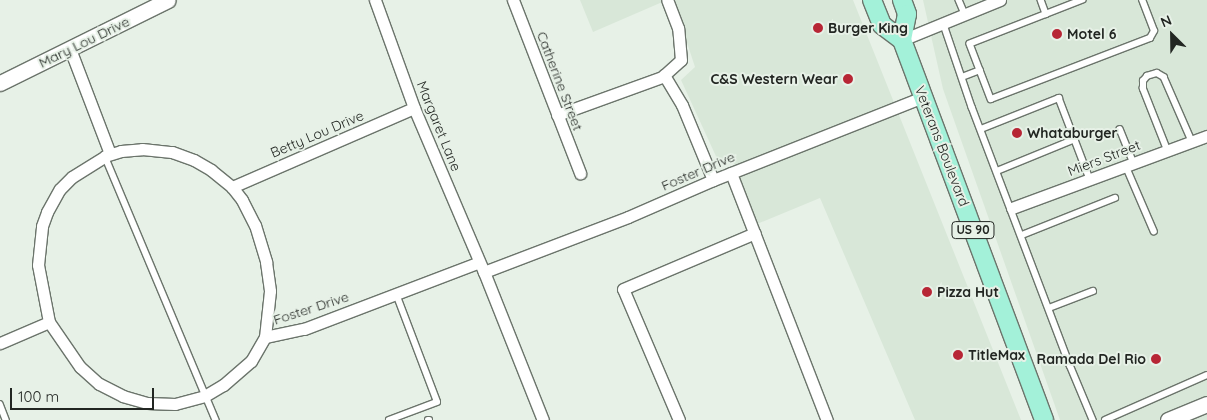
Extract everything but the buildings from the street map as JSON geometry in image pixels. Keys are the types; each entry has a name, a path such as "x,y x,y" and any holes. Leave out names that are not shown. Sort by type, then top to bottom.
{"main road":[{"name":"Mary Lou Drive","path":"0,83 168,0"},
{"path":"872,0 882,25 902,40 907,14 902,0"},
{"name":"Veterans Boulevard","path":"902,40 1044,420"},
{"path":"1168,420 1207,404"}],"street":[{"name":"Margaret Lane","path":"375,0 414,108 543,420"},
{"name":"Catherine Street","path":"513,0 580,172"},
{"path":"557,115 664,75 681,60 678,28 667,0"},
{"path":"902,40 1000,0"},
{"path":"70,49 107,155"},
{"path":"664,75 682,105 713,180"},
{"name":"Foster Drive","path":"265,338 304,329 396,294 628,217 713,180 924,97"},
{"name":"Betty Lou Drive","path":"232,187 414,108"},
{"name":"Miers Street","path":"1012,208 1207,136"},
{"path":"142,149 180,154 210,170 232,187 242,200 255,225 266,262 270,290 265,338 251,361 224,386 205,396 175,404 147,403 122,396 99,384 80,367 50,322 38,264 42,226 46,212 60,189 72,177 107,155 142,149"},
{"path":"732,173 827,420"},
{"path":"679,420 624,289 755,233"},
{"path":"0,343 50,322"}],"lane":[{"path":"959,0 965,14"},
{"path":"1041,0 1046,14"},
{"path":"1084,0 970,44 991,99 1142,42 1154,33 1142,0"},
{"path":"943,22 981,129 1094,420"},
{"path":"962,77 980,70"},
{"path":"1168,150 1143,89 1144,81 1153,74 1164,77 1192,141"},
{"path":"981,129 1059,98 1090,179"},
{"path":"1120,129 1130,164 1154,231"},
{"path":"997,171 1075,139"},
{"path":"107,155 216,420"},
{"path":"1022,235 1115,198"},
{"path":"1049,308 1093,291"},
{"path":"389,420 437,402 396,294"},
{"path":"1105,420 1207,375"},
{"path":"0,404 6,420"}],"shaded area":[{"path":"580,0 667,0 593,32"},
{"path":"673,0 853,0 1021,420 915,420 820,198 757,224 733,161 720,165 681,80 695,67"},
{"path":"923,0 1207,0 1207,420 1060,420 943,89"}],"place":[{"name":"Burger King","path":"818,28"},
{"name":"Motel 6","path":"1057,34"},
{"name":"C&S Western Wear","path":"848,79"},
{"name":"Whataburger","path":"1017,133"},
{"name":"Pizza Hut","path":"927,292"},
{"name":"TitleMax","path":"958,355"},
{"name":"Ramada Del Rio","path":"1156,359"}]}
